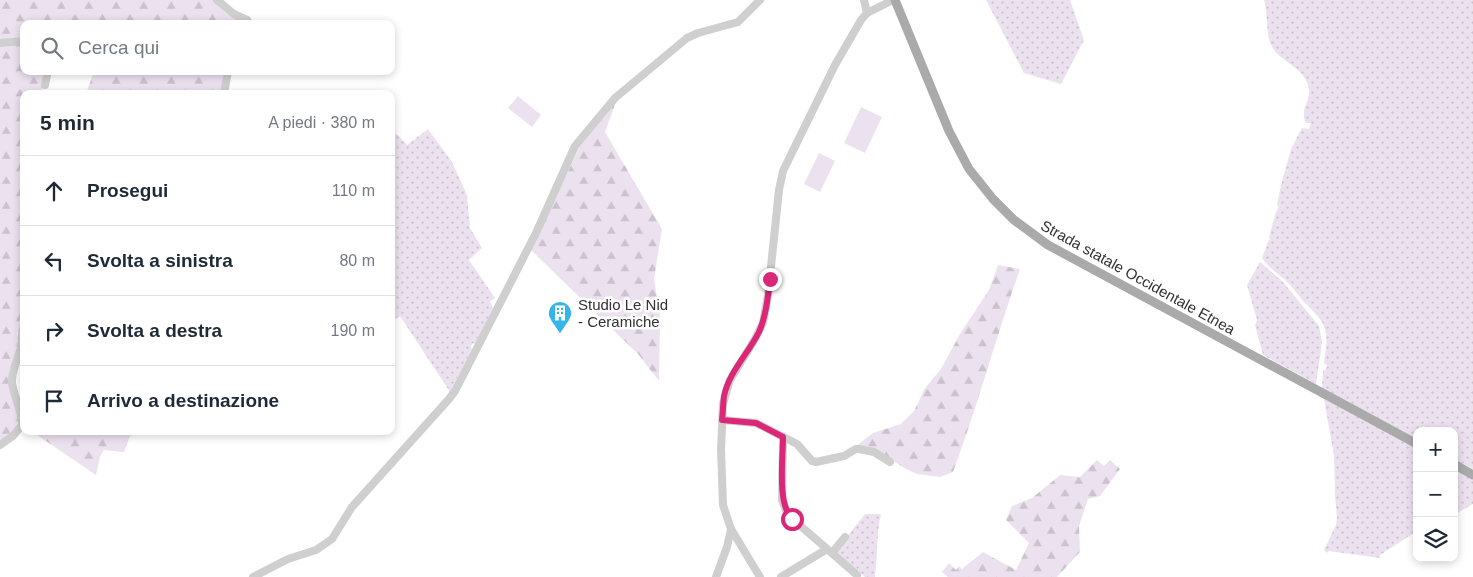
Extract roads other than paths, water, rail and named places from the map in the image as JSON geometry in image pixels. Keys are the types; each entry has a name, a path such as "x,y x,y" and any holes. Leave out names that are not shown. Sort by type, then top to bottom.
{"main road":[{"name":"Strada statale Occidentale Etnea","path":"895,1 960,154 985,190 1014,220 1048,245 1413,442"},
{"path":"1458,466 1473,474"}],"street":[{"path":"216,0 234,14 247,20"},
{"path":"253,577 288,560 316,550 332,540 352,507 452,395 536,233 575,146 603,111 615,98 687,38 738,22 760,0"},
{"path":"864,0 867,13"},
{"path":"760,577 731,529 726,516 722,492 724,396 734,372 763,323 768,294 780,180 835,65 861,20 867,13 895,1"},
{"path":"0,43 20,40"},
{"path":"45,85 47,75"},
{"path":"225,90 227,75"},
{"path":"20,348 12,382 20,413"},
{"path":"722,420 756,423 797,444 812,461 816,462 844,456 859,449 874,452 890,462"},
{"path":"0,446 13,436 20,427"},
{"path":"783,437 783,504 788,515 857,575"},
{"path":"716,577 727,547 731,529"},
{"path":"781,577 829,551 845,537"}],"place":[{"name":"Studio Le Nid - Ceramiche","path":"560,334"}]}
